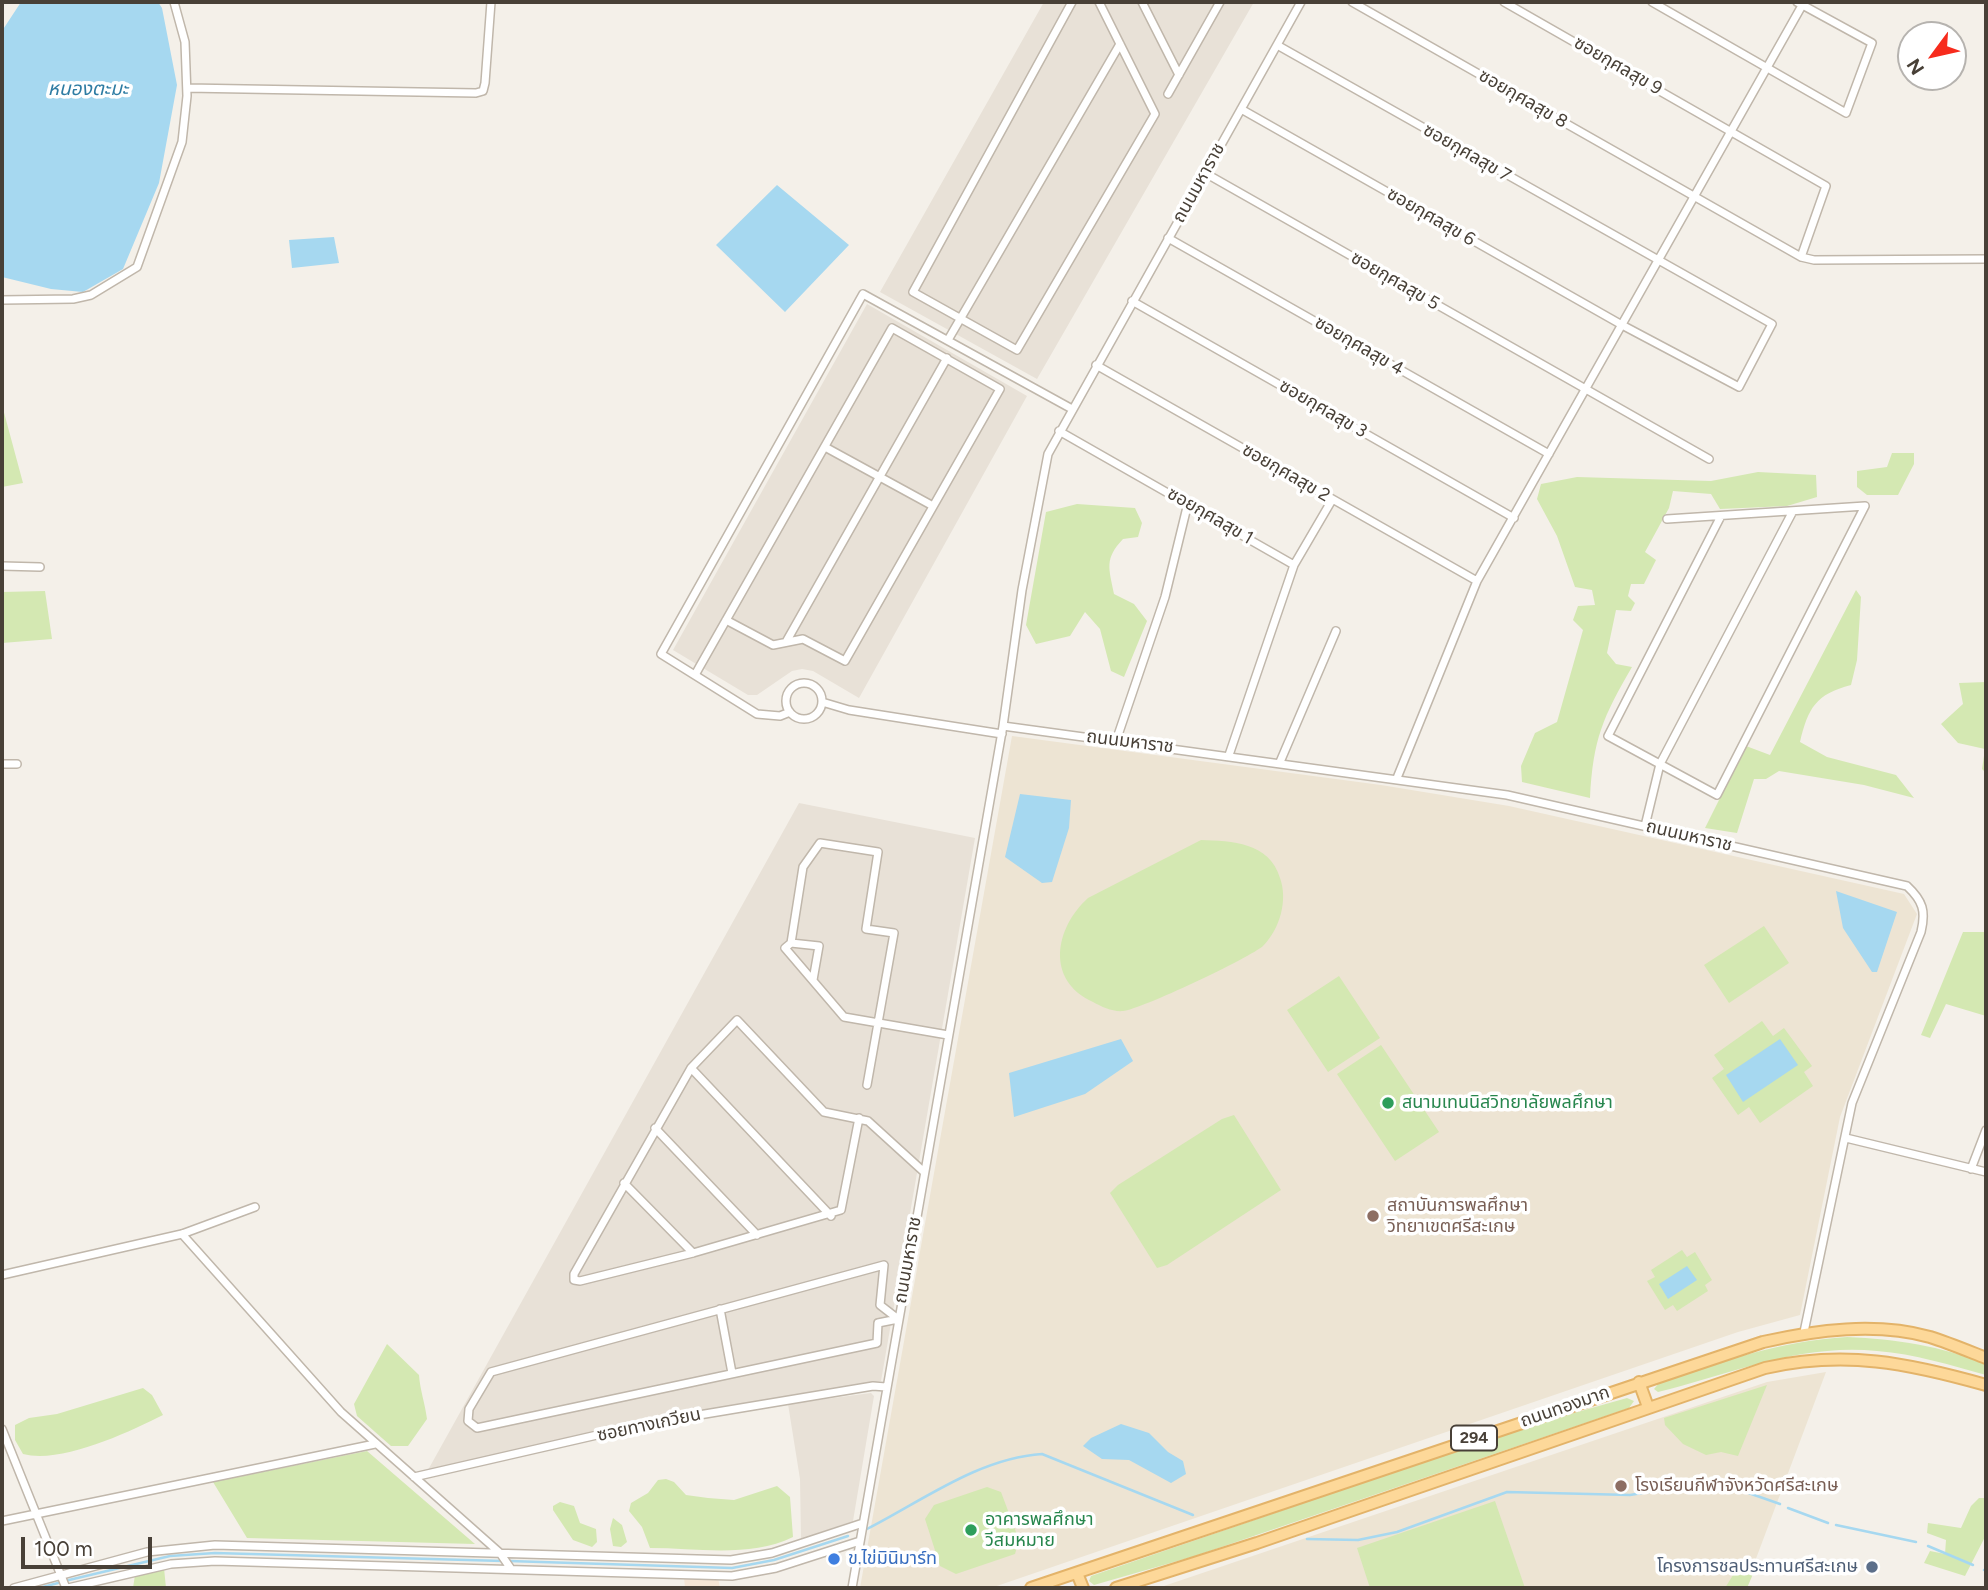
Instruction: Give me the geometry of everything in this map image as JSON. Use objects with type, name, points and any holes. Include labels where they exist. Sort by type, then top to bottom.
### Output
[{"type":"main road","name":"ถนนทองมาก","points":[[1031,1588],[1639,1382],[1763,1342],[1804,1332],[1891,1331],[1928,1337],[1986,1358]]},
{"type":"main road","name":"ถนนทองมาก","points":[[1116,1588],[1257,1543],[1765,1368],[1797,1361],[1831,1359],[1908,1364],[1986,1385]]},
{"type":"main road","points":[[1639,1382],[1648,1407]]},
{"type":"main road","points":[[1077,1573],[1083,1588]]},
{"type":"street","points":[[2,300],[73,299],[90,295],[137,267],[182,142],[187,89],[185,42],[174,2]]},
{"type":"street","points":[[187,89],[483,91],[491,2]]},
{"type":"street","points":[[1072,2],[913,292],[1017,350],[1156,114],[1099,2]]},
{"type":"street","points":[[1142,2],[1179,75]]},
{"type":"street","points":[[1209,2],[1214,11]]},
{"type":"street","points":[[1168,94],[1220,2]]},
{"type":"street","name":"ถนนมหาราช","points":[[852,1588],[1003,730],[1022,590],[1048,454],[1301,2]]},
{"type":"street","name":"ซอยกุศลสุข 8","points":[[1352,2],[1801,257]]},
{"type":"street","name":"ซอยกุศลสุข 9","points":[[1504,2],[1826,186],[1801,257]]},
{"type":"street","points":[[1397,778],[1477,581],[1695,196],[1767,67],[1801,3],[1872,43],[1846,113],[1767,67],[1652,2]]},
{"type":"street","points":[[948,340],[1120,44]]},
{"type":"street","name":"ซอยกุศลสุข 7","points":[[1277,45],[1772,324],[1739,387],[1622,325]]},
{"type":"street","name":"ซอยกุศลสุข 6","points":[[1241,109],[1622,325]]},
{"type":"street","name":"ซอยกุศลสุข 5","points":[[1205,173],[1709,459]]},
{"type":"street","name":"ซอยกุศลสุข 4","points":[[1168,238],[1549,454]]},
{"type":"street","points":[[1801,257],[1814,260],[1986,259]]},
{"type":"street","points":[[790,712],[780,716],[757,714],[661,654],[863,294],[1072,409]]},
{"type":"street","name":"ซอยกุศลสุข 3","points":[[1132,301],[1514,517]]},
{"type":"street","points":[[695,675],[726,620],[825,447],[892,328],[1000,389],[845,661],[803,639],[773,645],[726,620]]},
{"type":"street","points":[[786,642],[947,359]]},
{"type":"street","name":"ซอยกุศลสุข 2","points":[[1096,365],[1477,581]]},
{"type":"street","name":"ซอยกุศลสุข 1","points":[[1059,431],[1294,565]]},
{"type":"street","points":[[825,447],[933,506]]},
{"type":"street","points":[[1229,755],[1294,565],[1332,499]]},
{"type":"street","points":[[1116,740],[1165,597],[1188,503]]},
{"type":"street","points":[[1667,519],[1865,506],[1717,794],[1608,736],[1721,516]]},
{"type":"street","points":[[1646,826],[1660,764],[1793,511]]},
{"type":"street","points":[[2,566],[40,567]]},
{"type":"street","points":[[1280,762],[1336,631]]},
{"type":"street","points":[[799,684],[815,686],[822,702],[816,715],[802,719],[790,712],[787,695],[799,684]]},
{"type":"street","points":[[822,702],[849,710],[1003,730]]},
{"type":"street","name":"ถนนมหาราช","points":[[1003,730],[1116,740],[1507,795],[1907,886],[1920,898],[1925,914],[1852,1103],[1804,1332]]},
{"type":"street","points":[[2,764],[17,764]]},
{"type":"street","points":[[867,1084],[878,1023],[894,933],[866,929],[878,852],[820,843],[803,867],[791,943],[785,948],[844,1017],[878,1023],[948,1035]]},
{"type":"street","points":[[791,943],[819,946],[813,980]]},
{"type":"street","points":[[859,1118],[841,1210],[831,1216],[693,1254],[575,1280],[574,1274],[691,1068],[737,1020],[824,1112],[859,1118],[867,1121],[924,1172]]},
{"type":"street","points":[[691,1068],[831,1216]]},
{"type":"street","points":[[655,1128],[757,1236]]},
{"type":"street","points":[[1971,1169],[1986,1130]]},
{"type":"street","points":[[1846,1138],[1986,1172]]},
{"type":"street","points":[[624,1183],[693,1254]]},
{"type":"street","points":[[2,1275],[167,1235],[182,1234],[255,1208]]},
{"type":"street","points":[[182,1234],[341,1412],[500,1553],[511,1569]]},
{"type":"street","points":[[884,1265],[880,1305],[898,1319],[878,1323],[877,1343],[477,1428],[468,1421],[469,1409],[491,1372],[884,1265]]},
{"type":"street","points":[[720,1309],[732,1373]]},
{"type":"street","name":"ซอยทางเกวียน","points":[[414,1477],[659,1421],[873,1386],[886,1387]]},
{"type":"street","points":[[2,1429],[34,1513],[67,1588],[171,1563],[215,1561],[732,1576],[776,1568],[860,1541]]},
{"type":"street","points":[[2,1521],[375,1444]]},
{"type":"street","points":[[14,1588],[169,1548],[204,1546],[731,1560],[772,1553],[863,1523]]},
{"type":"shaded area","points":[[1044,2],[1254,2],[1037,379],[880,292]]},
{"type":"shaded area","points":[[867,304],[1027,396],[859,698],[813,671],[802,669],[792,671],[757,695],[748,695],[673,650]]},
{"type":"shaded area","name":"สถาบันการพลศึกษา วิทยาเขตศรีสะเกษ","points":[[1012,736],[1381,785],[1509,806],[1904,894],[1917,914],[1840,1117],[1800,1315],[1738,1332],[991,1588],[860,1588]]},
{"type":"shaded area","points":[[799,803],[975,838],[881,1381],[645,1420],[428,1470]]},
{"type":"shaded area","name":"โรงเรียนกีฬาจังหวัดศรีสะเกษ","points":[[1826,1372],[1745,1588],[1158,1588],[1767,1382]]},
{"type":"shaded area","points":[[871,1393],[874,1396],[853,1521],[801,1539],[800,1479],[788,1404]]},
{"type":"shaded area","points":[[684,1577],[718,1578],[720,1588],[685,1588]]},
{"type":"green space","points":[[2,405],[23,483],[2,487]]},
{"type":"green space","points":[[1892,453],[1914,453],[1914,464],[1898,495],[1867,495],[1857,487],[1857,471],[1887,467]]},
{"type":"green space","points":[[1758,472],[1816,475],[1817,497],[1787,506],[1720,509],[1711,494],[1673,491],[1669,508],[1645,552],[1656,560],[1644,584],[1631,584],[1628,596],[1635,603],[1631,611],[1616,610],[1607,653],[1616,664],[1632,667],[1601,729],[1591,777],[1590,798],[1522,782],[1521,766],[1535,733],[1557,722],[1583,630],[1573,620],[1578,606],[1595,605],[1592,590],[1575,587],[1557,536],[1537,499],[1541,484],[1577,477],[1711,481]]},
{"type":"green space","points":[[1077,504],[1135,508],[1142,523],[1138,537],[1123,539],[1113,552],[1109,564],[1114,594],[1134,604],[1147,621],[1124,677],[1111,671],[1100,629],[1085,612],[1070,636],[1036,644],[1026,625],[1046,512]]},
{"type":"green space","points":[[1856,590],[1861,597],[1857,660],[1851,685],[1829,693],[1815,704],[1806,720],[1800,742],[1827,757],[1896,775],[1914,798],[1864,785],[1779,771],[1766,779],[1754,779],[1737,833],[1705,828],[1746,746],[1770,755]]},
{"type":"green space","points":[[45,591],[52,639],[2,643],[2,592]]},
{"type":"green space","points":[[1986,682],[1986,773],[1982,769],[1985,749],[1958,743],[1941,724],[1963,704],[1959,683]]},
{"type":"green space","points":[[1201,840],[1248,846],[1258,850],[1275,866],[1282,887],[1283,905],[1278,923],[1269,939],[1263,946],[1238,961],[1172,993],[1123,1011],[1096,1004],[1078,992],[1067,981],[1060,953],[1062,938],[1077,910],[1088,898]]},
{"type":"green space","points":[[1764,926],[1789,963],[1729,1003],[1704,965]]},
{"type":"green space","points":[[1963,932],[1986,932],[1986,1016],[1946,1004],[1930,1038],[1921,1035]]},
{"type":"green space","points":[[1339,976],[1380,1038],[1328,1072],[1287,1010]]},
{"type":"green space","points":[[1762,1021],[1773,1036],[1784,1028],[1812,1066],[1804,1072],[1813,1086],[1760,1123],[1749,1107],[1738,1115],[1712,1078],[1724,1069],[1714,1055]]},
{"type":"green space","name":"สนามเทนนิสวิทยาลัยพลศึกษา","points":[[1381,1045],[1439,1132],[1395,1161],[1337,1074]]},
{"type":"green space","points":[[1234,1115],[1281,1190],[1167,1265],[1157,1268],[1110,1193],[1118,1185],[1222,1119]]},
{"type":"green space","points":[[1682,1250],[1687,1257],[1695,1252],[1712,1280],[1705,1285],[1708,1291],[1677,1311],[1673,1305],[1665,1310],[1647,1281],[1655,1277],[1651,1270]]},
{"type":"green space","points":[[1847,1337],[1901,1342],[1952,1352],[1986,1364],[1986,1375],[1905,1355],[1849,1350],[1793,1356],[1658,1392],[1654,1389],[1660,1382],[1752,1353]]},
{"type":"green space","points":[[387,1344],[419,1375],[427,1419],[408,1446],[391,1446],[357,1416],[354,1404]]},
{"type":"green space","points":[[1767,1385],[1738,1456],[1721,1452],[1706,1455],[1683,1444],[1665,1425],[1664,1418]]},
{"type":"green space","points":[[143,1388],[152,1395],[163,1415],[113,1438],[75,1451],[38,1456],[23,1454],[15,1440],[15,1425],[29,1418],[57,1414]]},
{"type":"green space","points":[[1627,1398],[1634,1401],[1629,1408],[1195,1556],[1094,1585],[1089,1581],[1091,1576],[1528,1426]]},
{"type":"green space","points":[[367,1451],[475,1544],[247,1538],[213,1482]]},
{"type":"green space","points":[[658,1480],[674,1482],[686,1495],[734,1500],[777,1486],[790,1497],[793,1537],[776,1544],[741,1550],[650,1548],[642,1527],[629,1511],[631,1503],[648,1493]]},
{"type":"green space","name":"อาคารพลศึกษา วีสมหมาย","points":[[987,1487],[1001,1492],[1019,1540],[1015,1554],[956,1574],[940,1566],[925,1519],[934,1505]]},
{"type":"green space","points":[[1979,1498],[1986,1498],[1986,1535],[1965,1576],[1924,1563],[1930,1551],[1945,1554],[1946,1540],[1927,1533],[1928,1523],[1961,1528],[1971,1506]]},
{"type":"green space","points":[[1495,1501],[1525,1588],[1370,1588],[1357,1548]]},
{"type":"green space","points":[[560,1502],[574,1506],[580,1523],[596,1529],[597,1542],[592,1547],[573,1540],[553,1510],[553,1506]]},
{"type":"green space","points":[[613,1518],[622,1525],[627,1542],[621,1547],[613,1546],[610,1529]]},
{"type":"green space","points":[[1743,1559],[1756,1567],[1747,1588],[1725,1588]]},
{"type":"green space","points":[[164,1568],[166,1588],[133,1588],[135,1575]]},
{"type":"water","name":"หนองตะมะ","points":[[21,2],[158,2],[162,8],[177,85],[159,183],[123,269],[83,292],[51,289],[2,277],[2,31]]},
{"type":"water","points":[[777,185],[849,245],[785,312],[716,245]]},
{"type":"water","points":[[334,237],[339,263],[292,268],[289,240]]},
{"type":"water","points":[[1020,794],[1071,800],[1069,828],[1052,882],[1042,883],[1005,857]]},
{"type":"water","points":[[1836,891],[1897,912],[1877,972],[1872,972],[1843,928]]},
{"type":"water","points":[[1121,1039],[1133,1061],[1085,1094],[1014,1117],[1009,1073]]},
{"type":"water","points":[[1780,1039],[1798,1065],[1743,1102],[1726,1075]]},
{"type":"water","points":[[1687,1266],[1697,1280],[1668,1299],[1659,1284]]},
{"type":"water","points":[[1121,1424],[1149,1433],[1168,1452],[1183,1461],[1186,1474],[1171,1483],[1129,1460],[1102,1459],[1083,1446],[1091,1438]]},
{"type":"waterway","points":[[867,1529],[973,1472],[996,1463],[1042,1454],[1193,1515]]},
{"type":"waterway","points":[[1307,1539],[1358,1540],[1397,1532],[1507,1492],[1630,1495],[1717,1481]]},
{"type":"waterway","points":[[1740,1490],[1780,1504]]},
{"type":"waterway","points":[[1788,1508],[1828,1523]]},
{"type":"waterway","points":[[1836,1525],[1916,1542]]},
{"type":"waterway","points":[[509,1561],[732,1568],[774,1560],[848,1536]]},
{"type":"waterway","points":[[1928,1546],[1973,1565]]},
{"type":"waterway","points":[[69,1580],[170,1556],[215,1553],[503,1561]]},
{"type":"waterway","points":[[39,1588],[58,1583]]},
{"type":"place","name":"สนามเทนนิสวิทยาลัยพลศึกษา","points":[[1388,1103]]},
{"type":"place","name":"สถาบันการพลศึกษา วิทยาเขตศรีสะเกษ","points":[[1373,1216]]},
{"type":"place","name":"โรงเรียนกีฬาจังหวัดศรีสะเกษ","points":[[1621,1486]]},
{"type":"place","name":"อาคารพลศึกษา วีสมหมาย","points":[[971,1530]]},
{"type":"place","name":"ข.ไข่มินิมาร์ท","points":[[834,1559]]},
{"type":"place","name":"โครงการชลประทานศรีสะเกษ","points":[[1872,1567]]}]
